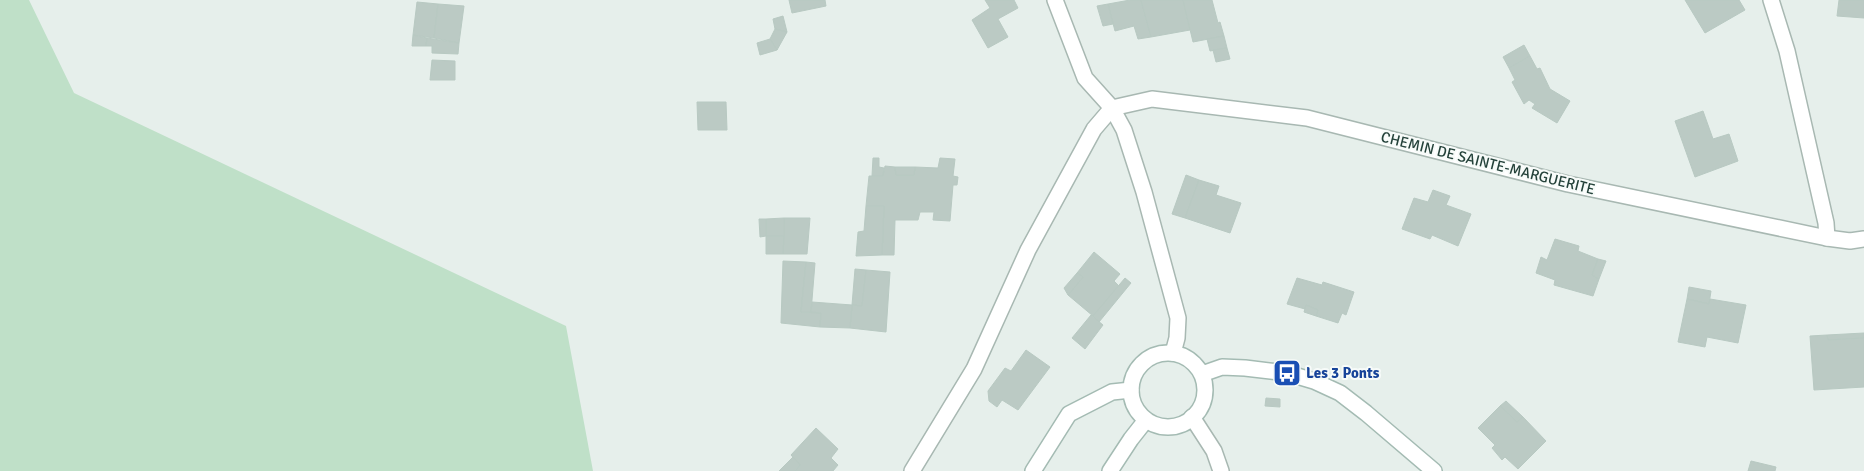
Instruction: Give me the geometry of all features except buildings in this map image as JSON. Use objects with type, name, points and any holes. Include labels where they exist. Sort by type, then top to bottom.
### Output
[{"type":"street","points":[[1055,0],[1086,78],[1112,108],[1124,130],[1141,183],[1178,318],[1177,338],[1173,353]]},
{"type":"street","points":[[1771,0],[1787,51],[1826,223],[1827,238]]},
{"type":"street","name":"CHEMIN DE SAINTE-MARGUERITE","points":[[1112,108],[1152,99],[1307,118],[1568,184],[1827,238],[1850,241],[1864,239]]},
{"type":"street","points":[[912,471],[974,369],[1028,250],[1094,129],[1112,108]]},
{"type":"street","points":[[1173,353],[1190,360],[1202,374],[1206,391],[1201,408],[1192,417],[1175,426],[1160,426],[1146,420],[1138,412],[1131,390],[1134,374],[1143,362],[1157,354],[1173,353]]},
{"type":"street","points":[[1202,374],[1222,367],[1245,368],[1287,373],[1314,381],[1340,394],[1366,413],[1434,471]]},
{"type":"street","points":[[1033,471],[1069,414],[1112,392],[1131,390]]},
{"type":"street","points":[[1192,417],[1214,451],[1220,471]]},
{"type":"street","points":[[1110,471],[1146,420]]},
{"type":"green space","points":[[0,0],[29,0],[74,93],[566,326],[593,471],[0,471]]},
{"type":"place","name":"Les 3 Ponts","points":[[1287,373]]}]
